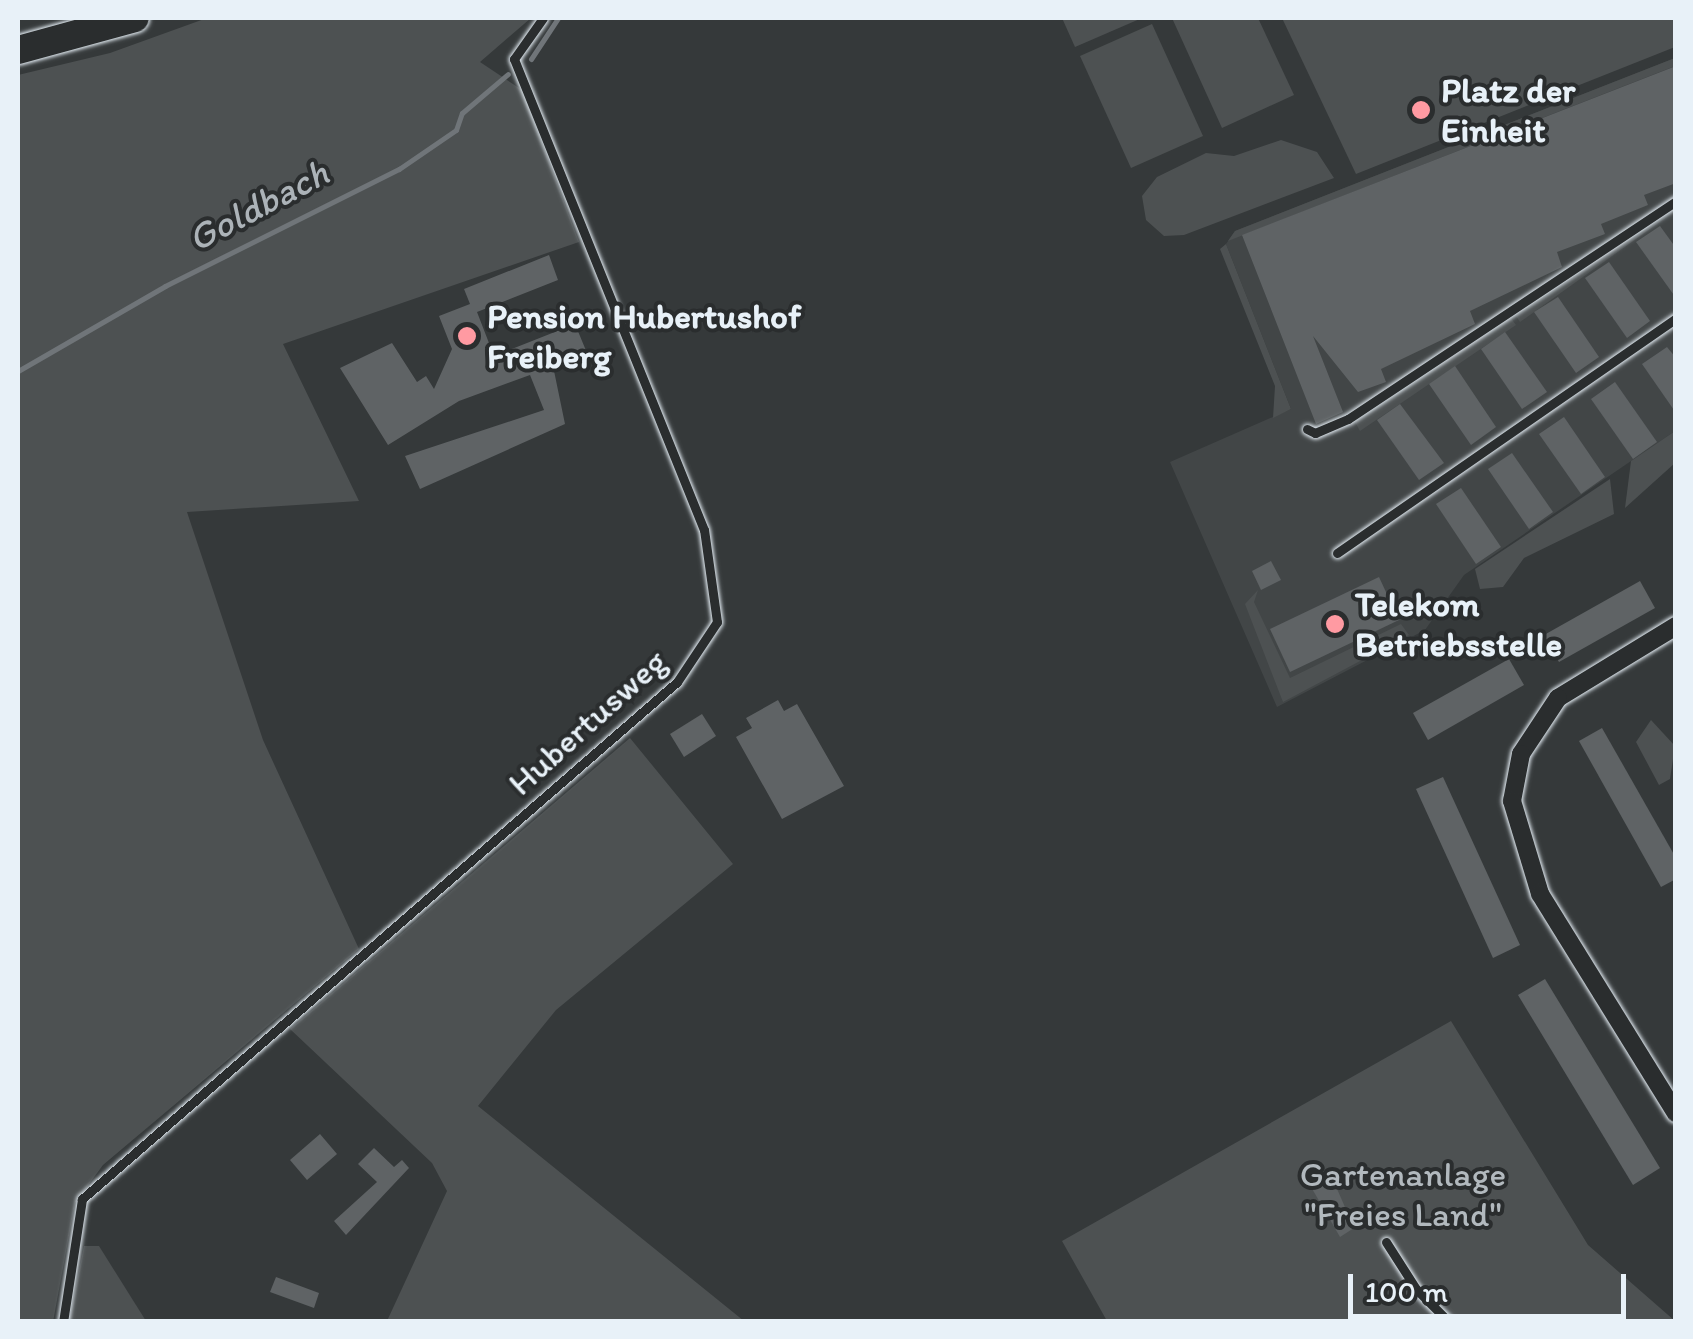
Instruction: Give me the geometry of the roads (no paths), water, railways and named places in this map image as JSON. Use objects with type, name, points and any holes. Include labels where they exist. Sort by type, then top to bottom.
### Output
[{"type":"main road","points":[[18,50],[134,18]]},
{"type":"street","points":[[1676,626],[1558,698],[1521,754],[1512,801],[1540,894],[1676,1114]]},
{"type":"lane","name":"Hubertusweg","points":[[64,1322],[82,1199],[663,695],[718,622],[704,530],[514,59],[543,18]]},
{"type":"lane","points":[[1306,429],[1321,432],[1348,418],[1676,201]]},
{"type":"lane","points":[[1338,554],[1676,318]]},
{"type":"lane","points":[[1386,1242],[1449,1322]]},
{"type":"waterway","name":"Goldbach","points":[[531,59],[558,18]]},
{"type":"waterway","name":"Goldbach","points":[[18,371],[165,286],[399,169],[456,130],[462,113],[508,74]]},
{"type":"place","name":"Platz der Einheit","points":[[1421,110]]},
{"type":"place","name":"Pension Hubertushof Freiberg","points":[[467,336]]},
{"type":"place","name":"Telekom Betriebsstelle","points":[[1335,624]]},
{"type":"park label","name":"Gartenanlage \"Freies Land\"","points":[[1403,1194]]}]
